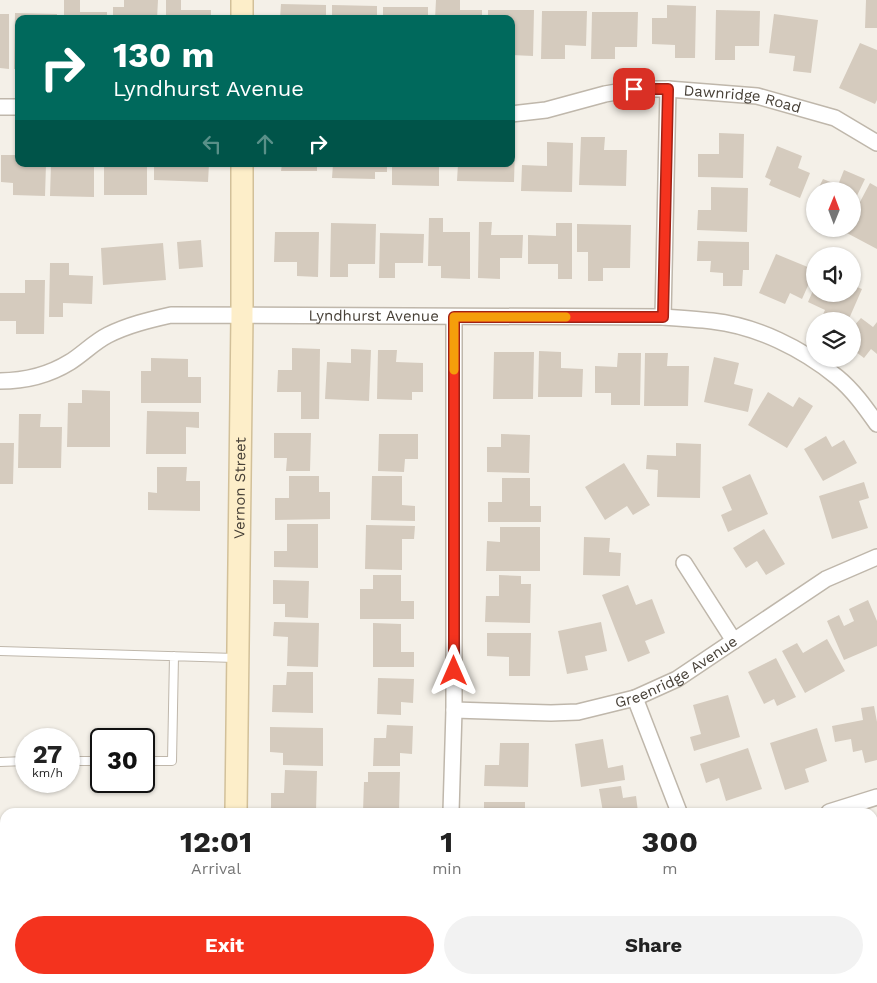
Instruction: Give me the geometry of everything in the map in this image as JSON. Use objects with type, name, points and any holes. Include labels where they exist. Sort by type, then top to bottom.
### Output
[{"type":"street","points":[[242,0],[242,15]]},
{"type":"street","name":"Dawnridge Road","points":[[515,114],[546,110],[605,94],[634,89],[668,89],[757,96],[835,118],[877,143]]},
{"type":"street","points":[[663,317],[668,89]]},
{"type":"street","points":[[0,107],[15,107]]},
{"type":"street","name":"Vernon Street","points":[[236,808],[242,167]]},
{"type":"street","name":"Lyndhurst Avenue","points":[[0,381],[17,381],[44,374],[70,362],[106,336],[138,323],[171,315],[663,317],[714,321],[745,328],[776,340],[808,356],[838,377],[859,399],[877,424]]},
{"type":"street","points":[[451,808],[454,710],[454,317]]},
{"type":"street","name":"Greenridge Avenue","points":[[454,710],[578,712],[635,698],[657,690],[677,679],[826,579],[877,557]]},
{"type":"street","points":[[684,563],[734,641]]},
{"type":"street","points":[[635,698],[677,808]]},
{"type":"street","points":[[842,808],[877,797]]},
{"type":"lane","points":[[0,651],[238,658]]},
{"type":"lane","points":[[155,761],[172,761],[174,656]]},
{"type":"lane","points":[[0,762],[15,762]]},
{"type":"building","points":[[64,0],[80,0],[80,12],[107,12],[107,15],[64,15]]},
{"type":"building","points":[[124,0],[158,0],[157,15],[113,15],[113,7],[124,7]]},
{"type":"building","points":[[166,0],[181,0],[181,10],[211,10],[211,15],[166,15]]},
{"type":"building","points":[[436,0],[460,0],[460,10],[482,10],[482,15],[435,15]]},
{"type":"building","points":[[866,0],[877,0],[877,28],[865,28]]},
{"type":"building","points":[[281,4],[326,5],[326,15],[280,15]]},
{"type":"building","points":[[332,5],[377,6],[377,15],[332,15]]},
{"type":"building","points":[[667,5],[696,6],[695,58],[675,58],[675,45],[652,44],[652,18],[667,18]]},
{"type":"building","points":[[383,7],[428,7],[428,15],[383,15]]},
{"type":"building","points":[[488,10],[534,10],[533,56],[515,55],[515,15],[488,15]]},
{"type":"building","points":[[716,10],[760,11],[759,46],[735,46],[735,60],[715,60]]},
{"type":"building","points":[[542,11],[587,11],[586,46],[565,45],[565,59],[541,59]]},
{"type":"building","points":[[592,12],[638,12],[637,47],[615,47],[615,59],[591,59]]},
{"type":"building","points":[[15,13],[57,14],[15,15],[14,69]]},
{"type":"building","points":[[0,14],[9,14],[9,69],[0,68]]},
{"type":"building","points":[[774,14],[818,20],[811,73],[793,71],[795,56],[769,53]]},
{"type":"building","points":[[860,43],[877,50],[877,100],[875,104],[839,88]]},
{"type":"building","points":[[719,133],[744,134],[743,178],[698,177],[698,154],[719,154]]},
{"type":"building","points":[[581,137],[605,137],[604,150],[627,150],[626,186],[579,185]]},
{"type":"building","points":[[547,142],[573,143],[572,192],[521,191],[522,165],[547,166]]},
{"type":"building","points":[[777,146],[802,156],[798,168],[810,173],[800,198],[769,185],[771,180],[765,177]]},
{"type":"building","points":[[1,155],[15,155],[15,167],[46,167],[45,196],[13,195],[13,183],[1,182]]},
{"type":"building","points":[[51,167],[94,167],[94,197],[50,196]]},
{"type":"building","points":[[104,167],[147,167],[147,195],[104,195]]},
{"type":"building","points":[[154,167],[209,167],[208,182],[154,180]]},
{"type":"building","points":[[282,167],[317,167],[317,171],[281,171]]},
{"type":"building","points":[[333,167],[387,167],[387,172],[375,172],[375,179],[332,178]]},
{"type":"building","points":[[392,167],[439,167],[439,186],[392,185]]},
{"type":"building","points":[[458,167],[514,167],[514,182],[457,181]]},
{"type":"building","points":[[844,170],[865,179],[861,187],[861,182],[839,182]]},
{"type":"building","points":[[870,183],[877,187],[877,249],[856,238],[861,238],[861,200]]},
{"type":"building","points":[[711,187],[748,188],[747,232],[697,230],[698,210],[711,210]]},
{"type":"building","points":[[429,218],[443,218],[443,232],[470,232],[470,279],[441,278],[441,266],[428,266]]},
{"type":"building","points":[[479,222],[492,222],[491,235],[523,235],[522,258],[500,258],[500,279],[478,278]]},
{"type":"building","points":[[331,223],[376,224],[375,264],[348,264],[348,277],[330,277]]},
{"type":"building","points":[[556,223],[572,223],[572,279],[558,279],[558,264],[528,264],[528,235],[556,236]]},
{"type":"building","points":[[577,224],[631,225],[630,268],[603,268],[603,281],[588,281],[588,252],[577,252]]},
{"type":"building","points":[[275,232],[319,232],[318,277],[297,276],[297,262],[274,262]]},
{"type":"building","points":[[380,233],[424,234],[423,263],[395,263],[395,278],[379,278]]},
{"type":"building","points":[[201,240],[203,267],[179,269],[177,242]]},
{"type":"building","points":[[698,241],[749,242],[749,270],[743,270],[742,286],[723,286],[723,273],[710,272],[711,261],[697,261]]},
{"type":"building","points":[[163,243],[166,280],[103,285],[101,248]]},
{"type":"building","points":[[776,254],[806,266],[806,290],[802,299],[790,293],[785,304],[759,293]]},
{"type":"building","points":[[50,263],[69,263],[69,275],[93,276],[92,304],[63,303],[63,317],[49,317]]},
{"type":"building","points":[[25,280],[45,280],[44,334],[16,334],[16,321],[0,321],[0,293],[25,293]]},
{"type":"building","points":[[808,302],[856,302],[852,312],[824,312],[825,310]]},
{"type":"building","points":[[861,318],[873,327],[877,322],[877,354],[871,349],[864,358],[861,356]]},
{"type":"building","points":[[292,348],[320,349],[319,419],[301,419],[301,392],[277,392],[278,370],[292,370]]},
{"type":"building","points":[[351,349],[371,350],[369,401],[325,399],[327,362],[351,363]]},
{"type":"building","points":[[378,350],[397,350],[396,362],[423,363],[423,392],[412,392],[412,400],[377,399]]},
{"type":"building","points":[[539,351],[561,352],[561,368],[583,369],[582,397],[538,397]]},
{"type":"building","points":[[494,352],[534,352],[533,399],[493,399]]},
{"type":"building","points":[[618,353],[641,353],[640,405],[611,405],[611,393],[595,393],[595,366],[617,367]]},
{"type":"building","points":[[645,353],[668,353],[667,366],[689,366],[688,406],[644,406]]},
{"type":"building","points":[[714,357],[739,363],[734,384],[753,389],[748,412],[704,402]]},
{"type":"building","points":[[151,358],[188,359],[188,377],[201,377],[201,403],[141,403],[141,371],[151,371]]},
{"type":"building","points":[[82,390],[110,391],[110,447],[67,447],[68,403],[82,403]]},
{"type":"building","points":[[768,392],[793,407],[799,397],[813,406],[787,448],[748,425]]},
{"type":"building","points":[[147,411],[199,412],[199,428],[186,427],[186,454],[146,454]]},
{"type":"building","points":[[19,414],[41,414],[40,427],[62,427],[61,468],[18,468]]},
{"type":"building","points":[[274,433],[311,433],[310,471],[286,471],[287,458],[274,458]]},
{"type":"building","points":[[379,434],[418,434],[418,459],[405,459],[404,472],[378,471]]},
{"type":"building","points":[[501,434],[530,435],[529,473],[487,472],[487,447],[501,447]]},
{"type":"building","points":[[826,436],[832,447],[844,440],[857,463],[823,481],[804,449]]},
{"type":"building","points":[[0,443],[14,443],[13,484],[0,484]]},
{"type":"building","points":[[676,443],[701,444],[700,498],[657,497],[658,470],[646,469],[647,455],[676,456]]},
{"type":"building","points":[[624,463],[650,505],[633,515],[627,506],[605,520],[585,487]]},
{"type":"building","points":[[157,467],[187,467],[186,481],[200,481],[200,511],[148,510],[148,492],[157,493]]},
{"type":"building","points":[[750,474],[768,514],[728,532],[721,515],[732,510],[722,487]]},
{"type":"building","points":[[289,476],[319,476],[319,492],[330,492],[330,519],[275,520],[275,498],[289,498]]},
{"type":"building","points":[[372,476],[402,476],[402,505],[415,506],[415,521],[371,520]]},
{"type":"building","points":[[502,478],[530,478],[530,506],[541,506],[541,522],[488,522],[488,502],[502,502]]},
{"type":"building","points":[[864,482],[869,498],[859,501],[868,528],[832,539],[819,496]]},
{"type":"building","points":[[287,524],[318,524],[318,568],[274,567],[274,551],[287,551]]},
{"type":"building","points":[[366,525],[415,526],[414,539],[402,539],[402,570],[365,569]]},
{"type":"building","points":[[500,527],[540,527],[540,571],[486,571],[487,541],[500,542]]},
{"type":"building","points":[[764,529],[785,564],[766,575],[757,561],[746,568],[733,548]]},
{"type":"building","points":[[584,537],[610,538],[609,552],[621,553],[620,576],[583,575]]},
{"type":"building","points":[[373,575],[401,575],[401,601],[414,601],[414,619],[360,619],[360,589],[373,589]]},
{"type":"building","points":[[499,575],[521,576],[521,584],[531,584],[530,623],[485,622],[486,596],[499,596]]},
{"type":"building","points":[[273,580],[309,581],[308,618],[285,617],[285,604],[273,604]]},
{"type":"building","points":[[628,585],[636,605],[652,599],[665,633],[645,641],[650,653],[628,662],[602,595]]},
{"type":"building","points":[[868,600],[877,621],[877,646],[844,660],[827,621],[839,615],[844,626],[854,621],[849,609]]},
{"type":"building","points":[[274,622],[319,623],[318,667],[287,666],[288,637],[273,636]]},
{"type":"building","points":[[601,622],[607,651],[585,656],[588,670],[567,674],[558,631]]},
{"type":"building","points":[[373,623],[401,624],[401,652],[414,652],[414,667],[373,667]]},
{"type":"building","points":[[487,633],[531,633],[530,676],[509,676],[509,657],[487,656]]},
{"type":"building","points":[[827,639],[845,671],[805,693],[782,651],[797,643],[803,653]]},
{"type":"building","points":[[776,658],[796,697],[777,706],[774,699],[764,704],[748,672]]},
{"type":"building","points":[[287,672],[313,672],[313,713],[272,712],[273,685],[286,685]]},
{"type":"building","points":[[378,678],[414,679],[413,703],[401,702],[401,715],[377,714]]},
{"type":"building","points":[[728,695],[740,737],[694,751],[690,737],[701,734],[693,705]]},
{"type":"building","points":[[874,706],[877,722],[877,760],[865,763],[862,750],[853,752],[851,739],[835,742],[832,726],[863,720],[861,708]]},
{"type":"building","points":[[387,725],[413,726],[412,754],[400,753],[400,766],[373,766],[374,738],[386,738]]},
{"type":"building","points":[[270,727],[323,728],[323,766],[283,765],[283,753],[270,752]]},
{"type":"building","points":[[817,728],[827,761],[805,769],[809,782],[785,790],[770,743]]},
{"type":"building","points":[[603,739],[608,768],[623,765],[625,780],[581,787],[575,744]]},
{"type":"building","points":[[500,743],[529,743],[528,787],[484,786],[485,765],[499,765]]},
{"type":"building","points":[[748,748],[762,789],[726,801],[719,778],[706,783],[700,764]]},
{"type":"building","points":[[285,770],[317,771],[316,808],[271,808],[271,793],[284,793]]},
{"type":"building","points":[[368,772],[400,772],[399,808],[363,808],[364,782],[368,782]]},
{"type":"building","points":[[621,786],[623,798],[636,796],[638,808],[602,808],[599,789]]},
{"type":"building","points":[[484,802],[525,802],[525,808],[484,808]]},
{"type":"slow traffic","points":[[454,370],[454,317],[566,317]]},
{"type":"route","points":[[454,671],[454,317],[663,317],[668,89],[634,89]]}]
